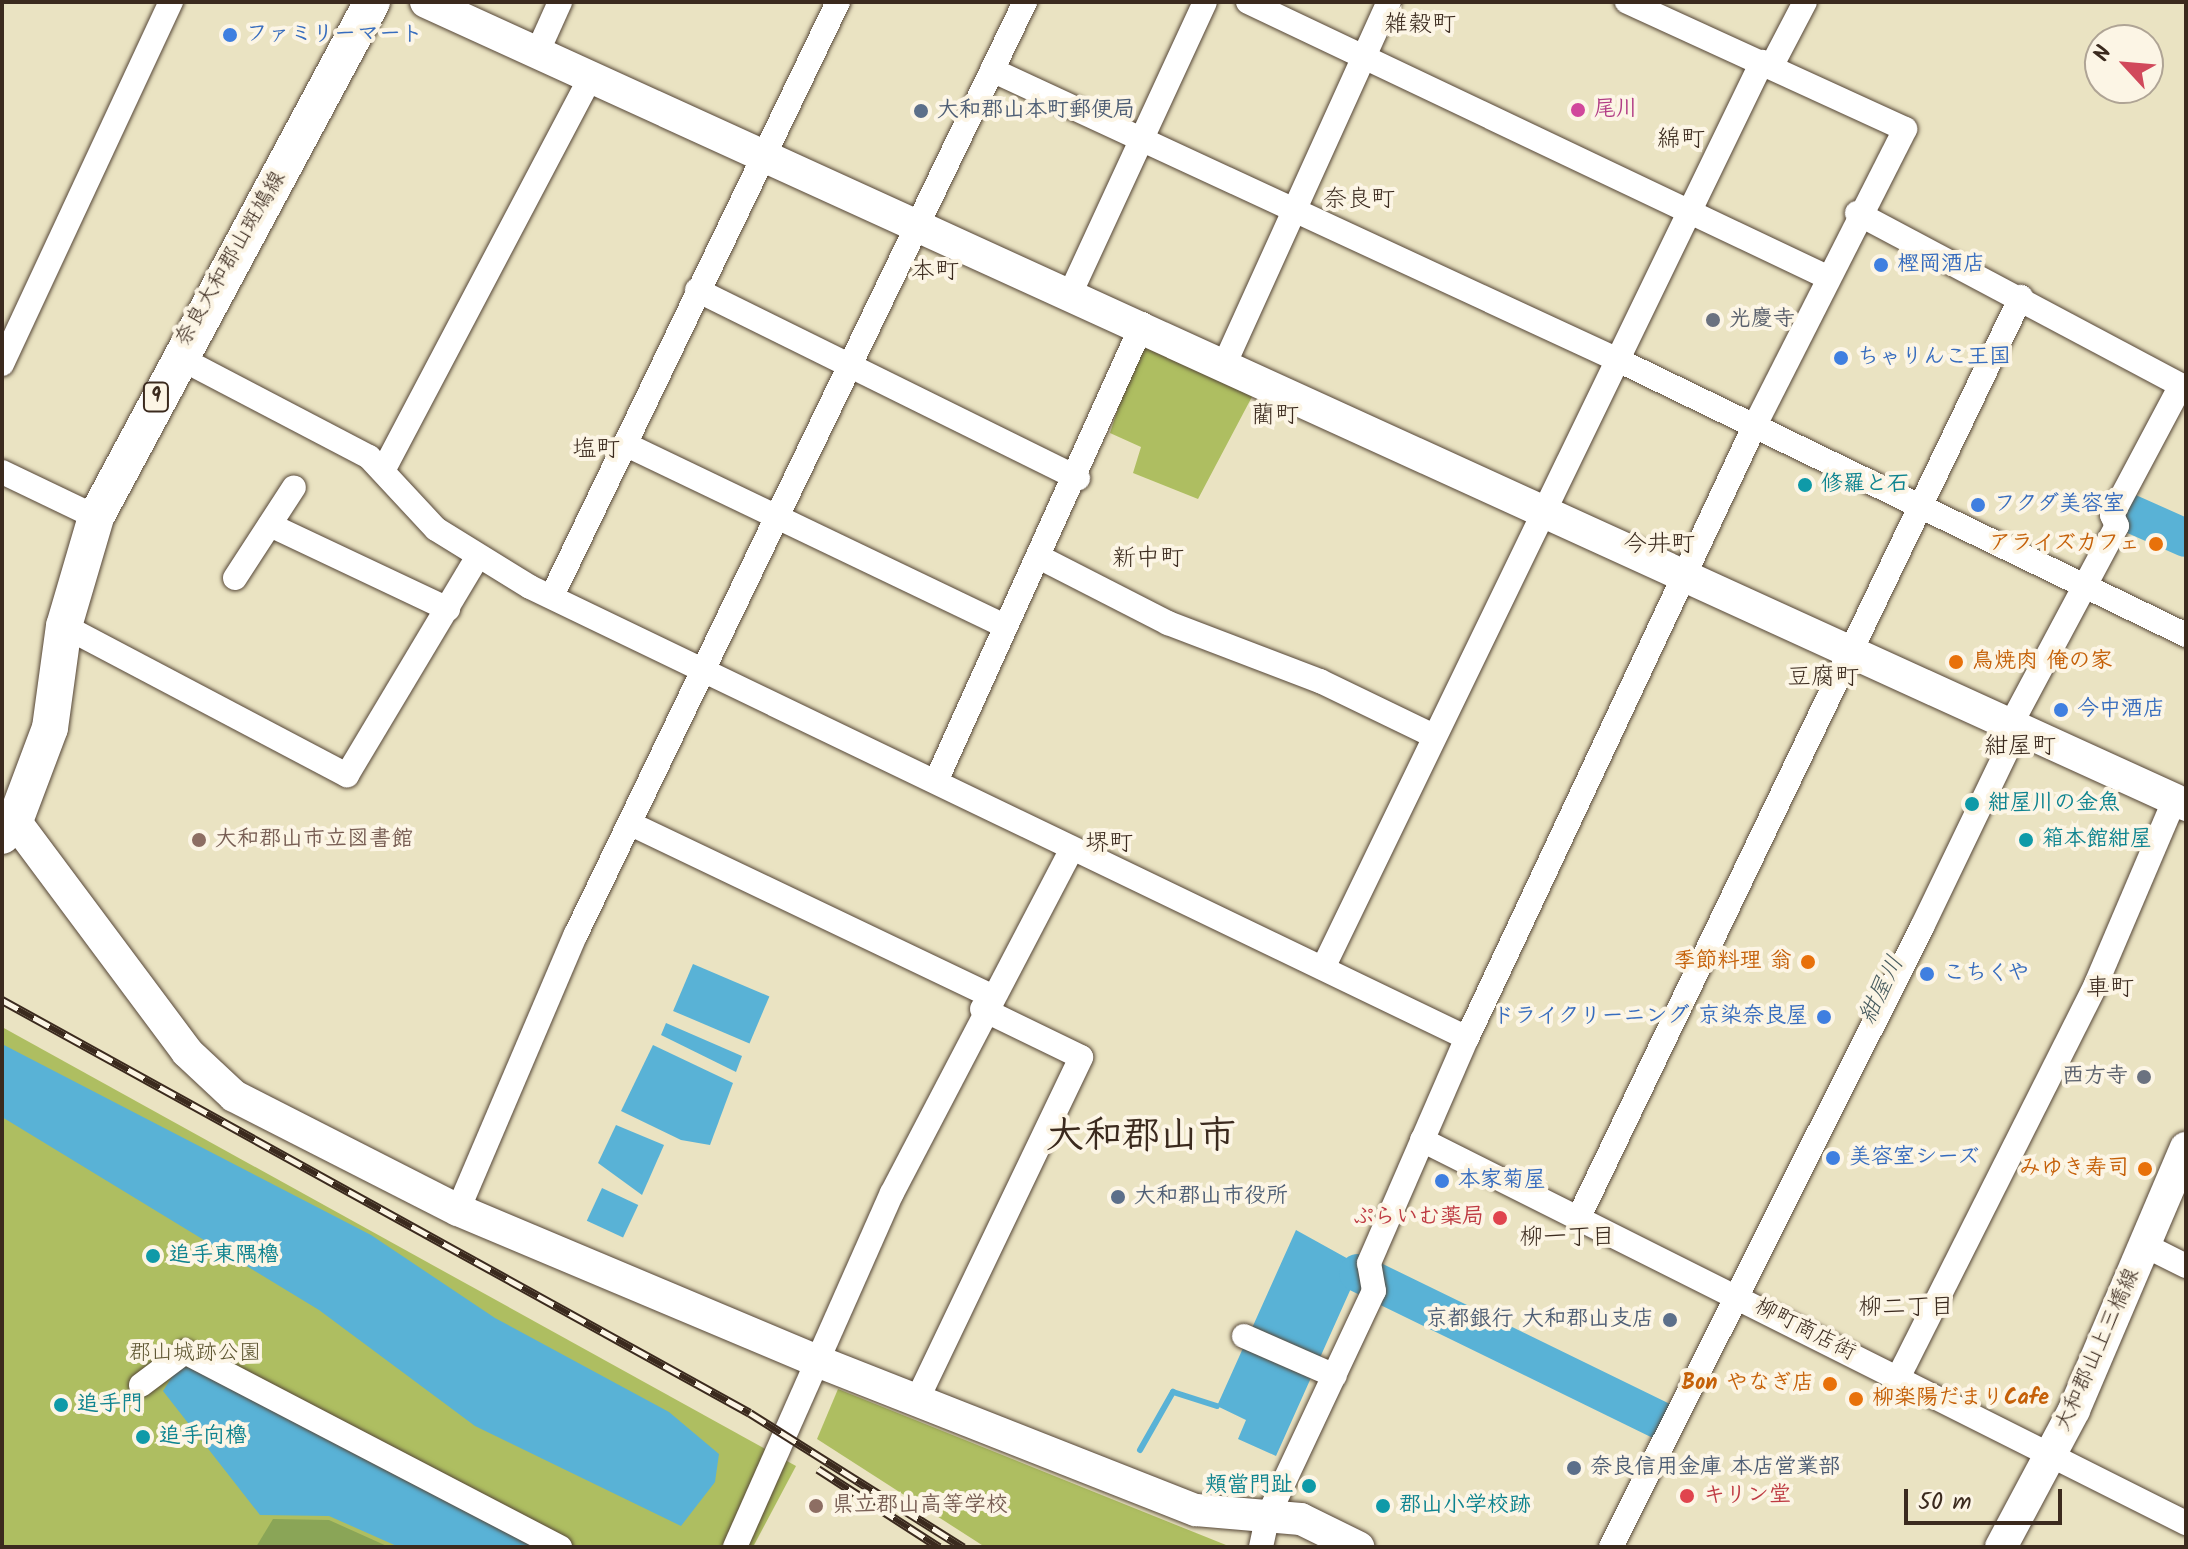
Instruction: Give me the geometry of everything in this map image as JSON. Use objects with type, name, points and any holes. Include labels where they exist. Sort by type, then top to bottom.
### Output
[{"type":"main road","name":"奈良大和郡山斑鳩線","points":[[6,819],[50,728],[64,626],[96,517],[176,356],[372,2]]},
{"type":"street","points":[[2,364],[171,2]]},
{"type":"street","points":[[426,2],[1142,324],[1848,653],[2180,802],[2096,984],[1898,1378]]},
{"type":"street","points":[[538,51],[560,2]]},
{"type":"street","points":[[552,596],[838,2]]},
{"type":"street","points":[[458,1210],[576,934],[709,668],[917,223],[1025,2]]},
{"type":"street","points":[[1071,292],[1205,2]]},
{"type":"street","points":[[1248,2],[1692,209],[1829,278]]},
{"type":"street","points":[[1225,363],[1389,2]]},
{"type":"street","points":[[1264,1532],[1374,1291],[1369,1263],[1467,1038],[1686,578],[1754,427],[1829,278],[1857,213],[1905,129],[1627,2]]},
{"type":"street","points":[[1323,968],[1692,209],[1766,65],[1805,2]]},
{"type":"street","points":[[992,70],[1620,361],[2080,587],[2186,635]]},
{"type":"street","points":[[384,469],[591,76]]},
{"type":"street","points":[[1611,1547],[2003,758],[2010,726],[2080,587],[2117,526],[2112,515],[2183,386],[2021,297],[1857,213]]},
{"type":"street","points":[[697,290],[1078,478]]},
{"type":"street","points":[[1578,1219],[1916,506],[2021,297]]},
{"type":"street","points":[[937,779],[1005,626],[1078,478],[1142,324]]},
{"type":"street","points":[[176,356],[273,402],[384,469],[436,529],[477,558],[1467,1038]]},
{"type":"street","points":[[627,445],[782,516],[1005,626]]},
{"type":"street","points":[[2,472],[96,517]]},
{"type":"street","points":[[235,578],[294,487]]},
{"type":"street","points":[[270,525],[448,609]]},
{"type":"street","points":[[1039,557],[1168,623],[1320,681],[1434,736]]},
{"type":"street","points":[[64,626],[347,775],[477,558]]},
{"type":"street","points":[[6,819],[209,1077],[458,1210],[817,1361],[1196,1510],[1264,1532],[1301,1519],[1358,1547]]},
{"type":"street","points":[[633,825],[986,1002],[1081,1057],[917,1400]]},
{"type":"street","points":[[735,1547],[817,1361],[986,1002],[1024,946],[1072,849]]},
{"type":"street","name":"柳町商店街","points":[[1422,1140],[1737,1296],[2049,1458],[2186,1523]]},
{"type":"street","name":"大和郡山上三橋線","points":[[2001,1547],[2049,1458],[2186,1148]]},
{"type":"street","points":[[2144,1245],[2186,1266]]},
{"type":"street","points":[[1244,1336],[1335,1376]]},
{"type":"street","points":[[141,1385],[185,1352],[560,1547]]},
{"type":"green space","points":[[1142,334],[1254,393],[1198,499],[1133,473],[1141,447],[1110,433]]},
{"type":"green space","name":"郡山城跡公園","points":[[2,1027],[796,1466],[753,1547],[2,1547]]},
{"type":"green space","points":[[838,1389],[1227,1547],[985,1547],[817,1439]]},
{"type":"green space","points":[[273,1519],[329,1520],[389,1547],[256,1547]]},
{"type":"water","points":[[693,964],[769,996],[749,1043],[673,1011]]},
{"type":"water","points":[[666,1023],[742,1056],[736,1072],[661,1035]]},
{"type":"water","points":[[2,1044],[371,1235],[495,1318],[669,1412],[719,1454],[715,1482],[681,1526],[475,1426],[319,1310],[2,1117]]},
{"type":"water","points":[[653,1045],[733,1083],[710,1145],[681,1140],[621,1111]]},
{"type":"water","points":[[616,1125],[664,1145],[642,1195],[598,1163]]},
{"type":"water","points":[[602,1188],[638,1205],[623,1238],[587,1221]]},
{"type":"water","points":[[1296,1230],[1361,1266],[1276,1456],[1238,1439],[1246,1420],[1217,1406]]},
{"type":"water","points":[[195,1365],[537,1547],[399,1547],[329,1516],[260,1515],[163,1391],[177,1369]]},
{"type":"waterway","name":"紺屋川","points":[[2127,512],[2186,538]]},
{"type":"waterway","name":"紺屋川","points":[[1358,1273],[1663,1422]]},
{"type":"waterway","points":[[1140,1450],[1173,1392],[1217,1406]]},
{"type":"railway","points":[[2,1000],[750,1413],[963,1547]]},
{"type":"railway","points":[[818,1469],[939,1547]]},
{"type":"place","name":"ファミリーマート","points":[[230,35]]},
{"type":"place","name":"尾川","points":[[1578,110]]},
{"type":"place","name":"大和郡山本町郵便局","points":[[921,111]]},
{"type":"place","name":"樫岡酒店","points":[[1881,265]]},
{"type":"place","name":"光慶寺","points":[[1713,320]]},
{"type":"place","name":"ちゃりんこ王国","points":[[1841,358]]},
{"type":"place","name":"修羅と石","points":[[1805,485]]},
{"type":"place","name":"フクダ美容室","points":[[1978,505]]},
{"type":"place","name":"アライズカフェ","points":[[2156,544]]},
{"type":"place","name":"鳥焼肉 俺の家","points":[[1956,662]]},
{"type":"place","name":"今中酒店","points":[[2061,710]]},
{"type":"place","name":"紺屋川の金魚","points":[[1972,804]]},
{"type":"place","name":"大和郡山市立図書館","points":[[199,840]]},
{"type":"place","name":"箱本館紺屋","points":[[2026,840]]},
{"type":"place","name":"季節料理 翁","points":[[1808,962]]},
{"type":"place","name":"こちくや","points":[[1927,974]]},
{"type":"place","name":"ドライクリーニング 京染奈良屋","points":[[1824,1017]]},
{"type":"place","name":"西方寺","points":[[2144,1077]]},
{"type":"place","name":"美容室シーズ","points":[[1833,1158]]},
{"type":"place","name":"みゆき寿司","points":[[2145,1169]]},
{"type":"place","name":"本家菊屋","points":[[1442,1181]]},
{"type":"place","name":"大和郡山市役所","points":[[1118,1197]]},
{"type":"place","name":"ぷらいむ薬局","points":[[1500,1218]]},
{"type":"place","name":"追手東隅櫓","points":[[153,1256]]},
{"type":"place","name":"京都銀行 大和郡山支店","points":[[1670,1320]]},
{"type":"place","name":"Bon やなぎ店","points":[[1830,1384]]},
{"type":"place","name":"柳楽陽だまりCafe","points":[[1856,1399]]},
{"type":"place","name":"追手門","points":[[61,1405]]},
{"type":"place","name":"追手向櫓","points":[[143,1437]]},
{"type":"place","name":"奈良信用金庫 本店営業部","points":[[1574,1468]]},
{"type":"place","name":"頬當門趾","points":[[1309,1486]]},
{"type":"place","name":"キリン堂","points":[[1687,1496]]},
{"type":"place","name":"県立郡山高等学校","points":[[816,1506]]},
{"type":"place","name":"郡山小学校跡","points":[[1383,1506]]},
{"type":"district","name":"雑穀町","points":[[1420,25]]},
{"type":"district","name":"綿町","points":[[1681,140]]},
{"type":"district","name":"奈良町","points":[[1359,200]]},
{"type":"district","name":"本町","points":[[935,272]]},
{"type":"district","name":"藺町","points":[[1275,416]]},
{"type":"district","name":"塩町","points":[[596,450]]},
{"type":"district","name":"今井町","points":[[1659,545]]},
{"type":"district","name":"新中町","points":[[1148,559]]},
{"type":"district","name":"豆腐町","points":[[1823,678]]},
{"type":"district","name":"紺屋町","points":[[2020,747]]},
{"type":"district","name":"堺町","points":[[1109,844]]},
{"type":"district","name":"車町","points":[[2110,989]]},
{"type":"district","name":"大和郡山市","points":[[1141,1138]]},
{"type":"district","name":"柳一丁目","points":[[1567,1238]]},
{"type":"district","name":"柳二丁目","points":[[1906,1308]]}]
